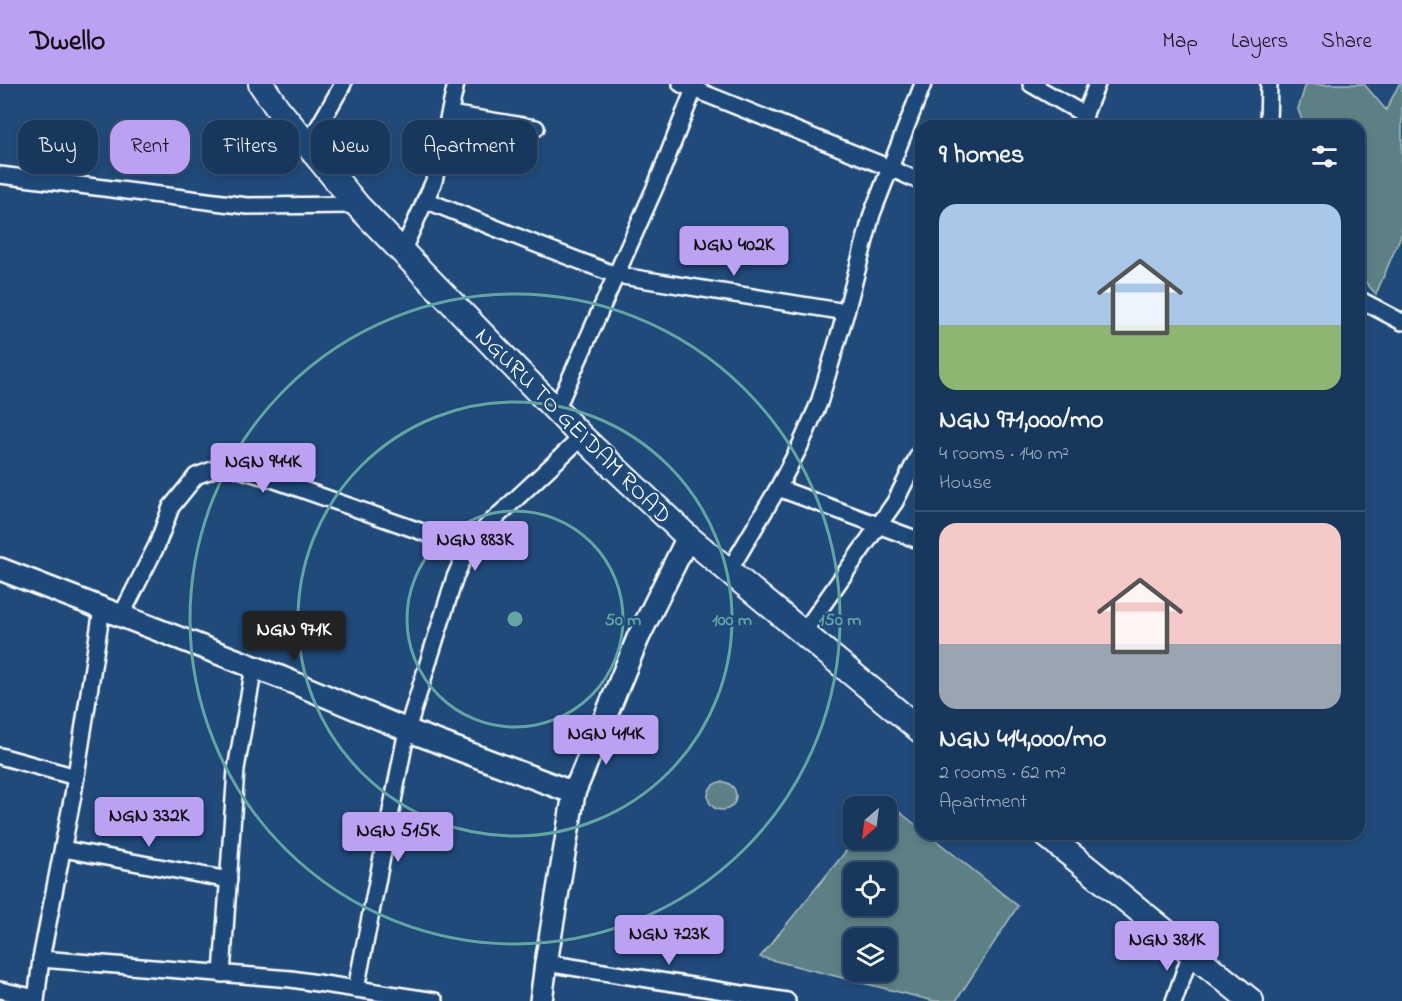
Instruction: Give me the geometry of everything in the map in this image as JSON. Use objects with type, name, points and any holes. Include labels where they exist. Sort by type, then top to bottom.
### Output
[{"type":"main road","name":"NGURU TO GEIDAM ROAD","points":[[261,84],[278,109],[357,205],[582,436],[688,537],[915,726]]},
{"type":"main road","points":[[1052,840],[1251,1001]]},
{"type":"street","points":[[308,146],[343,84]]},
{"type":"street","points":[[402,252],[434,181],[456,84]]},
{"type":"street","points":[[729,571],[778,488],[819,404],[872,214],[923,84]]},
{"type":"street","points":[[1031,84],[1081,120]]},
{"type":"street","points":[[1082,120],[1097,84]]},
{"type":"street","points":[[1268,120],[1269,84]]},
{"type":"street","points":[[556,410],[657,183],[690,86],[915,179]]},
{"type":"street","points":[[450,114],[487,120]]},
{"type":"street","points":[[0,175],[247,206],[357,205]]},
{"type":"street","points":[[426,200],[616,275],[846,312]]},
{"type":"street","points":[[1365,301],[1402,322]]},
{"type":"street","points":[[348,993],[407,730],[455,577],[468,548],[488,525],[582,436]]},
{"type":"street","points":[[803,633],[895,502],[915,462]]},
{"type":"street","points":[[0,990],[36,999],[41,959],[76,777],[112,612],[157,545],[171,507],[196,476],[225,465],[272,479],[468,548]]},
{"type":"street","points":[[778,488],[915,539]]},
{"type":"street","points":[[541,1001],[574,793],[638,638],[688,537]]},
{"type":"street","points":[[0,569],[254,667],[407,730],[574,793]]},
{"type":"street","points":[[222,974],[236,769],[254,667]]},
{"type":"street","points":[[0,756],[76,777]]},
{"type":"street","points":[[63,849],[229,880]]},
{"type":"street","points":[[1174,1001],[1191,953]]},
{"type":"street","points":[[41,959],[291,979],[348,993],[435,1001]]},
{"type":"street","points":[[546,963],[780,1000]]},
{"type":"green space","points":[[1306,84],[1364,84],[1386,110],[1399,84],[1402,84],[1402,233],[1376,294],[1365,282],[1365,120],[1302,120],[1298,109]]},
{"type":"green space","points":[[722,782],[732,786],[736,796],[732,806],[722,810],[712,806],[708,796],[712,786]]},
{"type":"green space","points":[[897,810],[915,824],[915,840],[936,840],[1018,906],[956,1001],[934,1001],[859,982],[897,982],[897,928],[843,928],[843,978],[760,957],[847,850],[897,850]]}]
